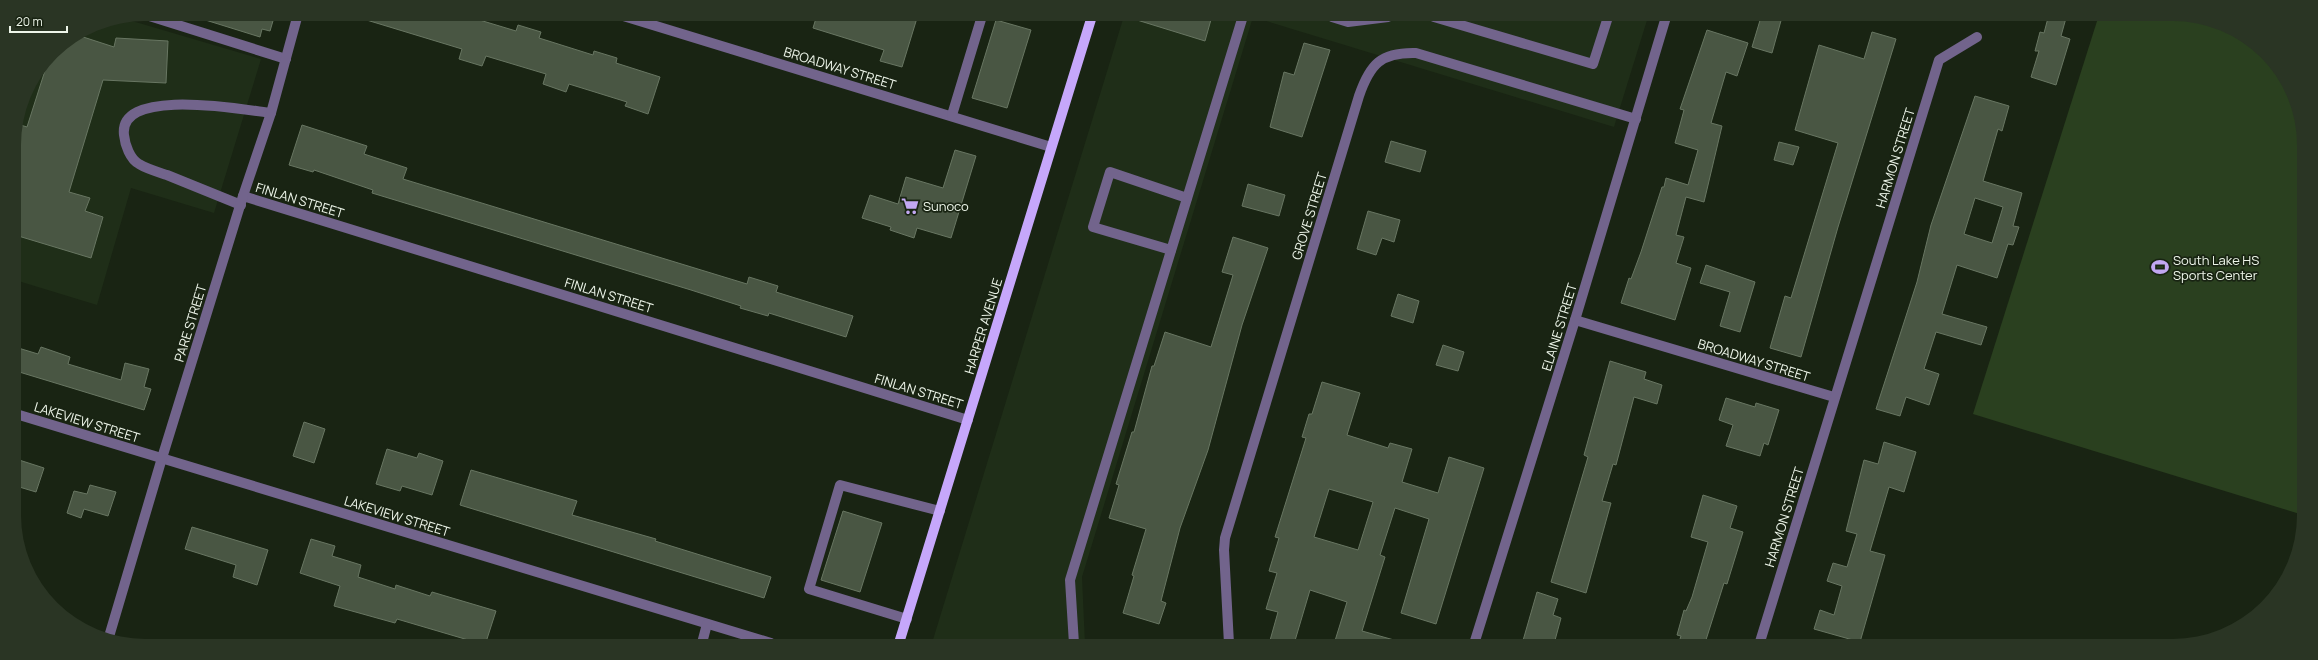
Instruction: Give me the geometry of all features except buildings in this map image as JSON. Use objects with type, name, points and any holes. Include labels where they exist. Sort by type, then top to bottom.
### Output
[{"type":"main road","name":"HARPER AVENUE","points":[[901,639],[1090,21]]},
{"type":"street","points":[[165,21],[286,59]]},
{"type":"street","name":"PARE STREET","points":[[110,634],[162,458],[242,200],[271,113],[296,21]]},
{"type":"street","name":"BROADWAY STREET","points":[[640,21],[1051,146]]},
{"type":"street","points":[[952,115],[980,21]]},
{"type":"street","points":[[1074,639],[1070,580],[1241,21]]},
{"type":"street","points":[[1345,21],[1356,21]]},
{"type":"street","points":[[1448,21],[1594,64],[1607,21]]},
{"type":"street","name":"ELAINE STREET","points":[[1476,639],[1575,320],[1665,21]]},
{"type":"street","name":"HARMON STREET","points":[[1761,639],[1834,397],[1939,60],[1977,37]]},
{"type":"street","name":"GROVE STREET","points":[[1229,639],[1224,550],[1225,538],[1359,96],[1364,81],[1375,64],[1388,55],[1416,53],[1636,119]]},
{"type":"street","name":"FINLAN STREET","points":[[271,113],[235,108],[162,104],[142,109],[131,117],[123,130],[125,143],[138,164],[242,200],[968,420]]},
{"type":"street","points":[[1171,250],[1093,227],[1110,172],[1187,198]]},
{"type":"street","name":"BROADWAY STREET","points":[[1575,320],[1834,397]]},
{"type":"street","name":"LAKEVIEW STREET","points":[[21,416],[707,624],[750,639]]},
{"type":"street","points":[[907,619],[809,590],[840,485],[940,511]]},
{"type":"street","points":[[703,639],[707,624]]},
{"type":"shaded area","points":[[134,21],[261,59],[214,213],[131,188],[97,305],[21,282],[21,137],[23,120],[30,97],[42,76],[57,57],[76,42],[97,30],[120,23]]},
{"type":"shaded area","points":[[1122,21],[1252,21],[1082,577],[1085,639],[933,639]]},
{"type":"shaded area","points":[[1266,21],[1647,21],[1614,127]]},
{"type":"shaded area","name":"South Lake HS Sports Center","points":[[2097,21],[2190,22],[2221,30],[2249,47],[2266,63],[2276,76],[2290,105],[2296,128],[2297,513],[1973,414]]},
{"type":"place","name":"Sunoco","points":[[910,206]]},
{"type":"place","name":"South Lake HS Sports Center","points":[[2160,267]]}]
